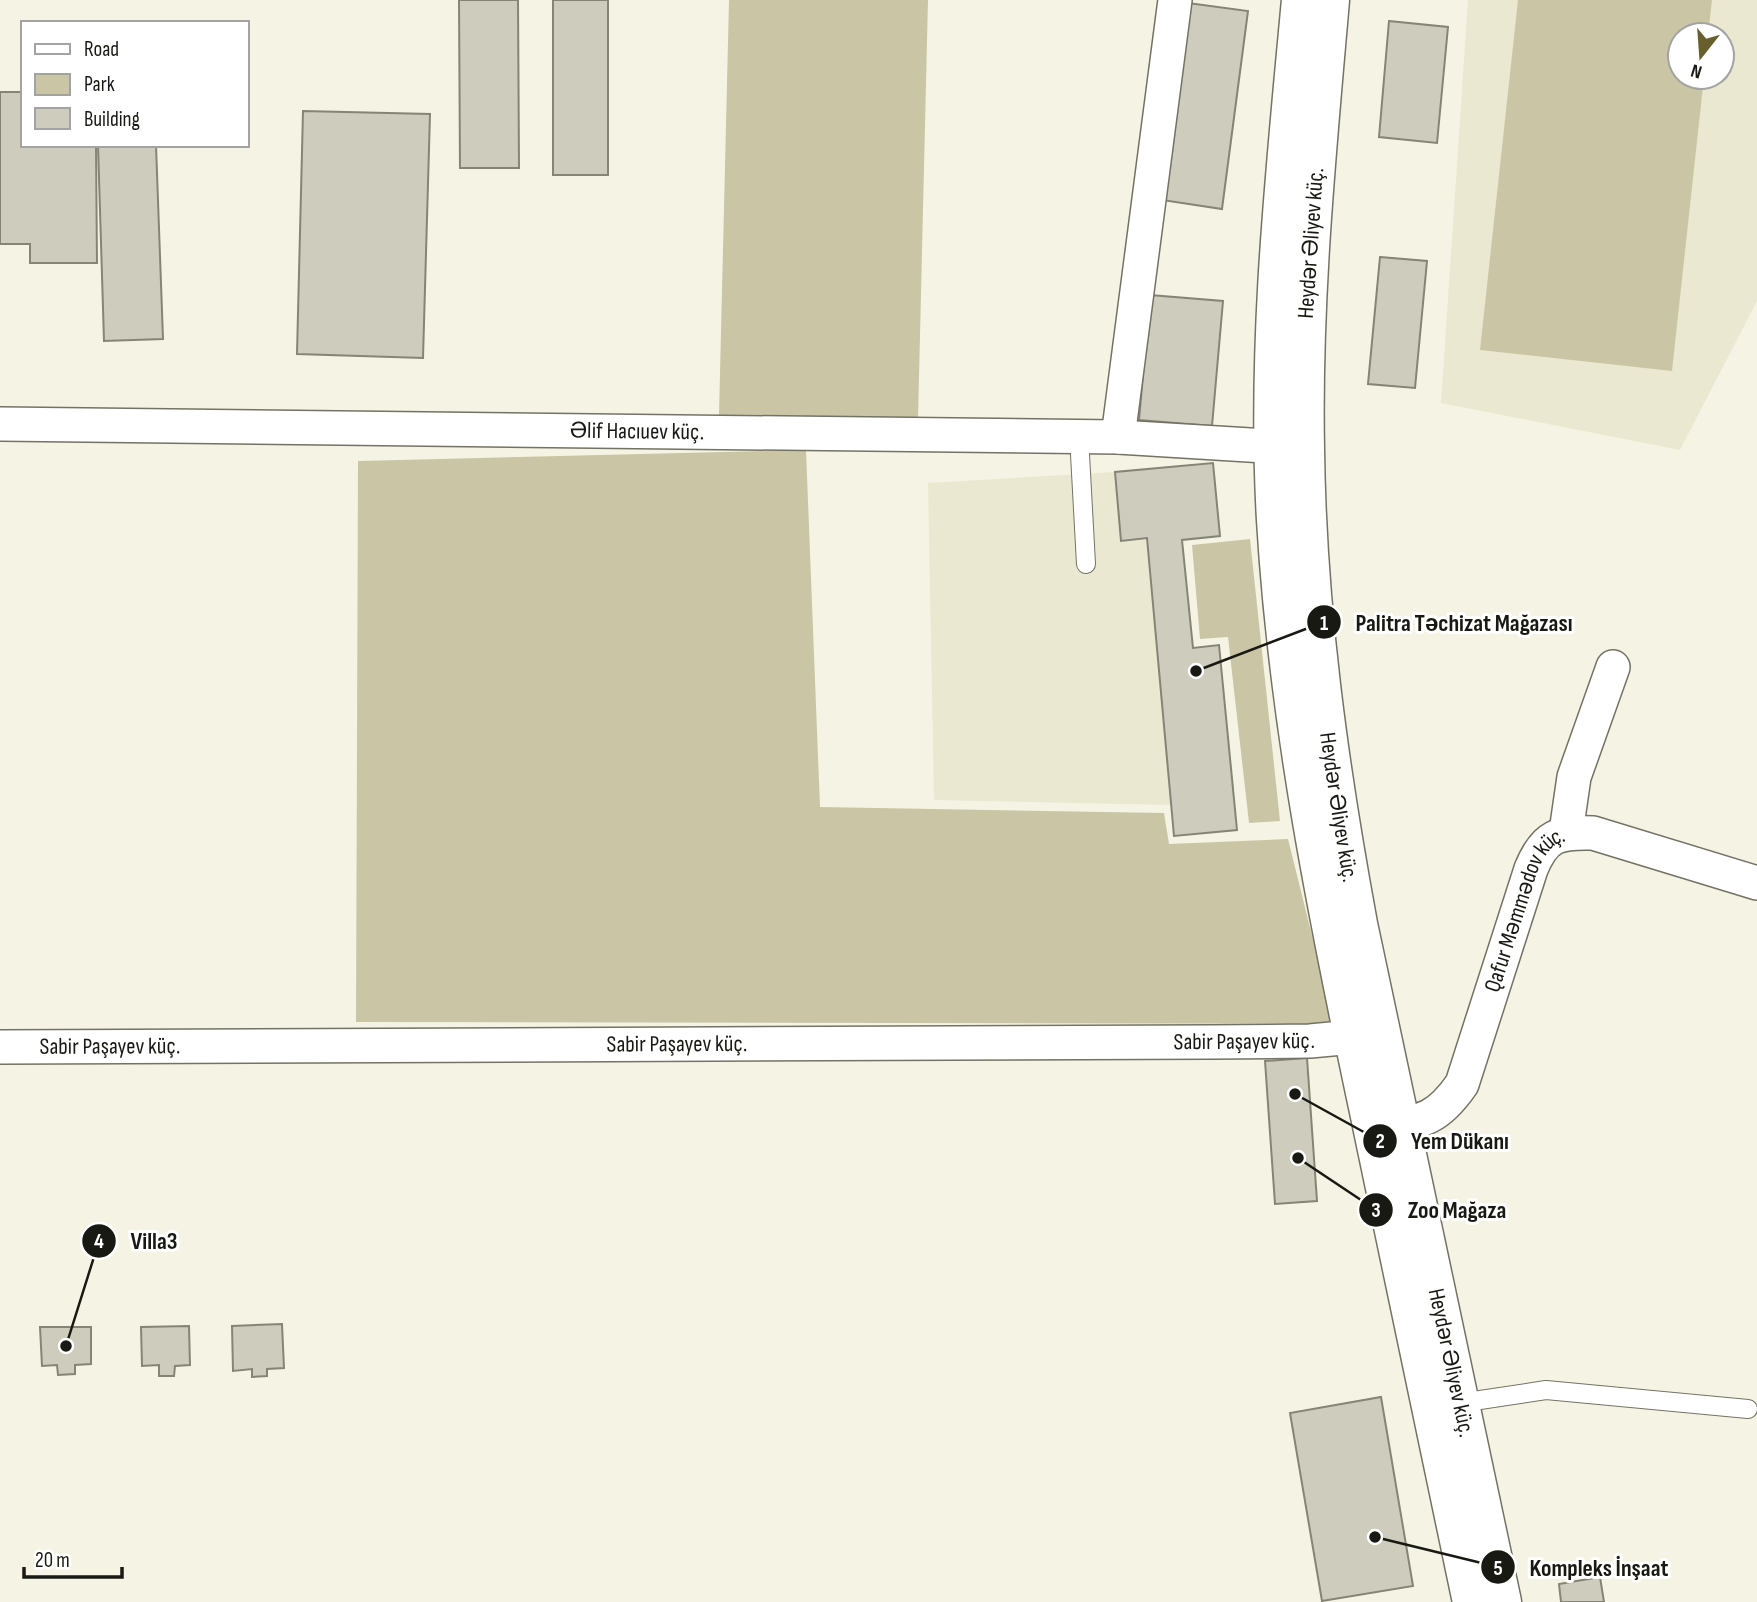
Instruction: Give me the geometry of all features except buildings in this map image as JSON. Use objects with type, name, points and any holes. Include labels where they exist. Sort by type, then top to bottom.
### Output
[{"type":"main road","name":"Heydər Əliyev küç.","points":[[1301,0],[1278,257],[1289,448],[1314,621],[1337,812],[1358,924],[1387,1126],[1472,1602]]},
{"type":"main road","name":"Heydər Əliyev küç.","points":[[1330,0],[1289,448],[1276,519],[1293,701],[1313,833],[1353,1037],[1387,1126],[1460,1403],[1502,1602]]},
{"type":"street","points":[[1118,437],[1175,0]]},
{"type":"street","name":"Əlif Hacıuev küç.","points":[[0,424],[1079,436],[1289,448]]},
{"type":"street","points":[[1566,832],[1574,777],[1613,667]]},
{"type":"street","name":"Qafur Məmmədov küç.","points":[[1387,1126],[1432,1117],[1447,1105],[1462,1084],[1531,869],[1539,850],[1550,839],[1566,832],[1593,834],[1757,883]]},
{"type":"street","name":"Sabir Paşayev küç.","points":[[0,1047],[1223,1042],[1310,1041],[1353,1037]]},
{"type":"lane","points":[[1079,436],[1086,564]]},
{"type":"lane","points":[[1460,1403],[1546,1390],[1748,1409]]},
{"type":"shaded area","points":[[1468,0],[1757,0],[1757,301],[1680,450],[1441,403]]},
{"type":"shaded area","points":[[1115,472],[1121,540],[1147,538],[1172,805],[934,800],[928,483]]},
{"type":"green space","points":[[729,0],[928,0],[918,420],[719,415]]},
{"type":"green space","points":[[1518,0],[1712,0],[1710,21],[1666,21],[1666,91],[1702,91],[1672,371],[1480,350]]},
{"type":"green space","points":[[806,450],[820,807],[1164,813],[1169,844],[1288,839],[1334,1024],[356,1022],[358,461]]},
{"type":"green space","points":[[1250,539],[1280,821],[1249,823],[1228,637],[1200,639],[1192,545]]},
{"type":"place","name":"Palitra Təchizat Mağazası","points":[[1196,671]]},
{"type":"place","name":"Yem Dükanı","points":[[1295,1094]]},
{"type":"place","name":"Zoo Mağaza","points":[[1298,1158]]},
{"type":"place","name":"Villa3","points":[[66,1346]]},
{"type":"place","name":"Kompleks İnşaat","points":[[1375,1537]]}]
